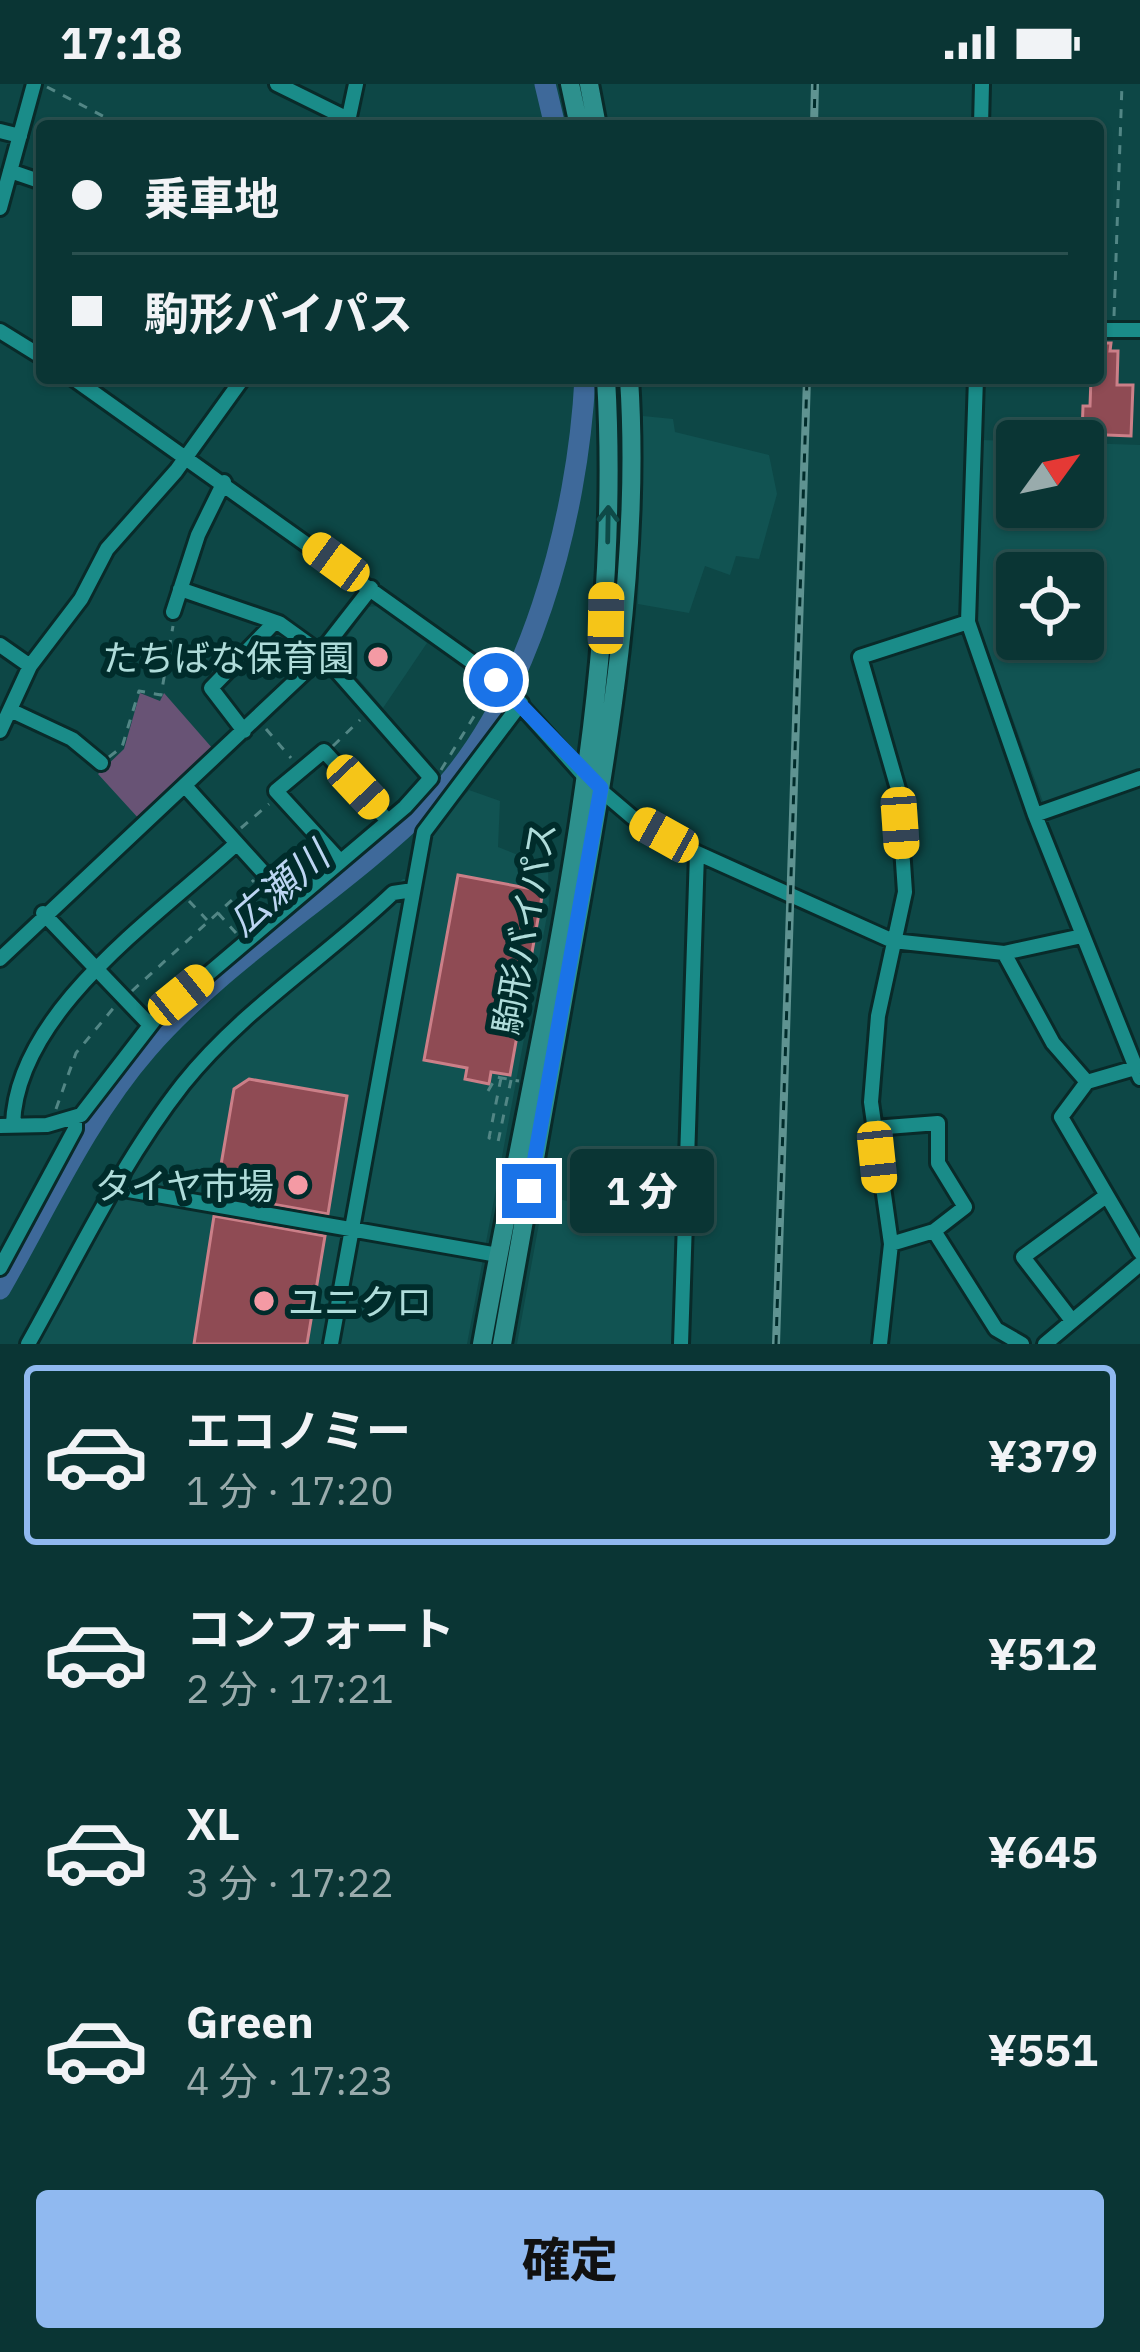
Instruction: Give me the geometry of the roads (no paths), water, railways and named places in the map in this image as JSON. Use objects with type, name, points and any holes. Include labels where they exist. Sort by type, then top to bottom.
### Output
[{"type":"main road","points":[[570,84],[578,120]]},
{"type":"main road","points":[[590,84],[597,120]]},
{"type":"main road","name":"駒形バイパス","points":[[482,1344],[593,782],[606,618],[606,384]]},
{"type":"main road","name":"駒形バイパス","points":[[502,1344],[630,533],[629,384]]},
{"type":"main road","points":[[492,1291],[511,1234]]},
{"type":"street","points":[[0,208],[37,84]]},
{"type":"street","points":[[277,84],[343,120]]},
{"type":"street","points":[[349,120],[356,84]]},
{"type":"street","points":[[981,120],[982,84]]},
{"type":"street","points":[[0,131],[20,136]]},
{"type":"street","points":[[10,171],[36,180]]},
{"type":"street","points":[[1106,330],[1140,330]]},
{"type":"street","points":[[0,331],[36,353]]},
{"type":"street","points":[[83,384],[498,681],[632,817],[697,853],[893,940],[960,952],[1004,953],[1082,935]]},
{"type":"street","points":[[0,731],[30,666],[81,598],[107,549],[188,455],[238,384]]},
{"type":"street","points":[[976,384],[968,622],[1035,815],[1137,1073],[1087,1082],[1061,1117],[1140,1252]]},
{"type":"street","points":[[173,612],[198,535],[224,482]]},
{"type":"street","points":[[0,959],[43,913],[186,787],[322,654],[371,588]]},
{"type":"street","points":[[180,589],[275,622],[322,654],[431,778],[150,1024],[75,1119],[6,1126],[39,1036],[97,971],[236,844]]},
{"type":"street","points":[[244,731],[211,688],[275,622]]},
{"type":"street","points":[[880,1344],[890,1244],[874,1128],[878,1016],[904,892],[898,789],[860,657],[968,622]]},
{"type":"street","points":[[0,645],[30,666]]},
{"type":"street","points":[[331,1344],[424,832],[518,700]]},
{"type":"street","points":[[10,710],[72,739],[101,764]]},
{"type":"street","points":[[340,861],[276,794],[301,770],[324,751],[388,820]]},
{"type":"street","points":[[1035,815],[1140,778]]},
{"type":"street","points":[[186,787],[291,903]]},
{"type":"street","points":[[681,1344],[697,853]]},
{"type":"street","points":[[28,1344],[116,1188],[196,1070],[399,889],[413,890]]},
{"type":"street","points":[[43,913],[150,1024]]},
{"type":"street","points":[[370,915],[408,918]]},
{"type":"street","points":[[1004,953],[1053,1043],[1087,1082]]},
{"type":"street","points":[[0,1268],[76,1129],[75,1119]]},
{"type":"street","points":[[874,1128],[938,1123],[938,1163],[965,1207],[934,1232],[890,1244]]},
{"type":"street","points":[[116,1188],[498,1256]]},
{"type":"street","points":[[1070,1318],[1023,1257],[1106,1196]]},
{"type":"street","points":[[934,1232],[996,1329],[1022,1344]]},
{"type":"street","points":[[1045,1344],[1070,1318],[1140,1264]]},
{"type":"waterway","name":"広瀬川","points":[[545,84],[554,120]]},
{"type":"waterway","name":"広瀬川","points":[[0,1289],[86,1135],[147,1049],[213,984],[428,805],[464,763],[495,715],[521,662],[559,548],[572,489],[584,384]]},
{"type":"railway","points":[[814,120],[815,84]]},
{"type":"railway","points":[[776,1344],[807,384]]},
{"type":"place","name":"たちばな保育園","points":[[378,657]]},
{"type":"place","name":"タイヤ市場","points":[[298,1185]]},
{"type":"place","name":"ユニクロ","points":[[264,1301]]}]
